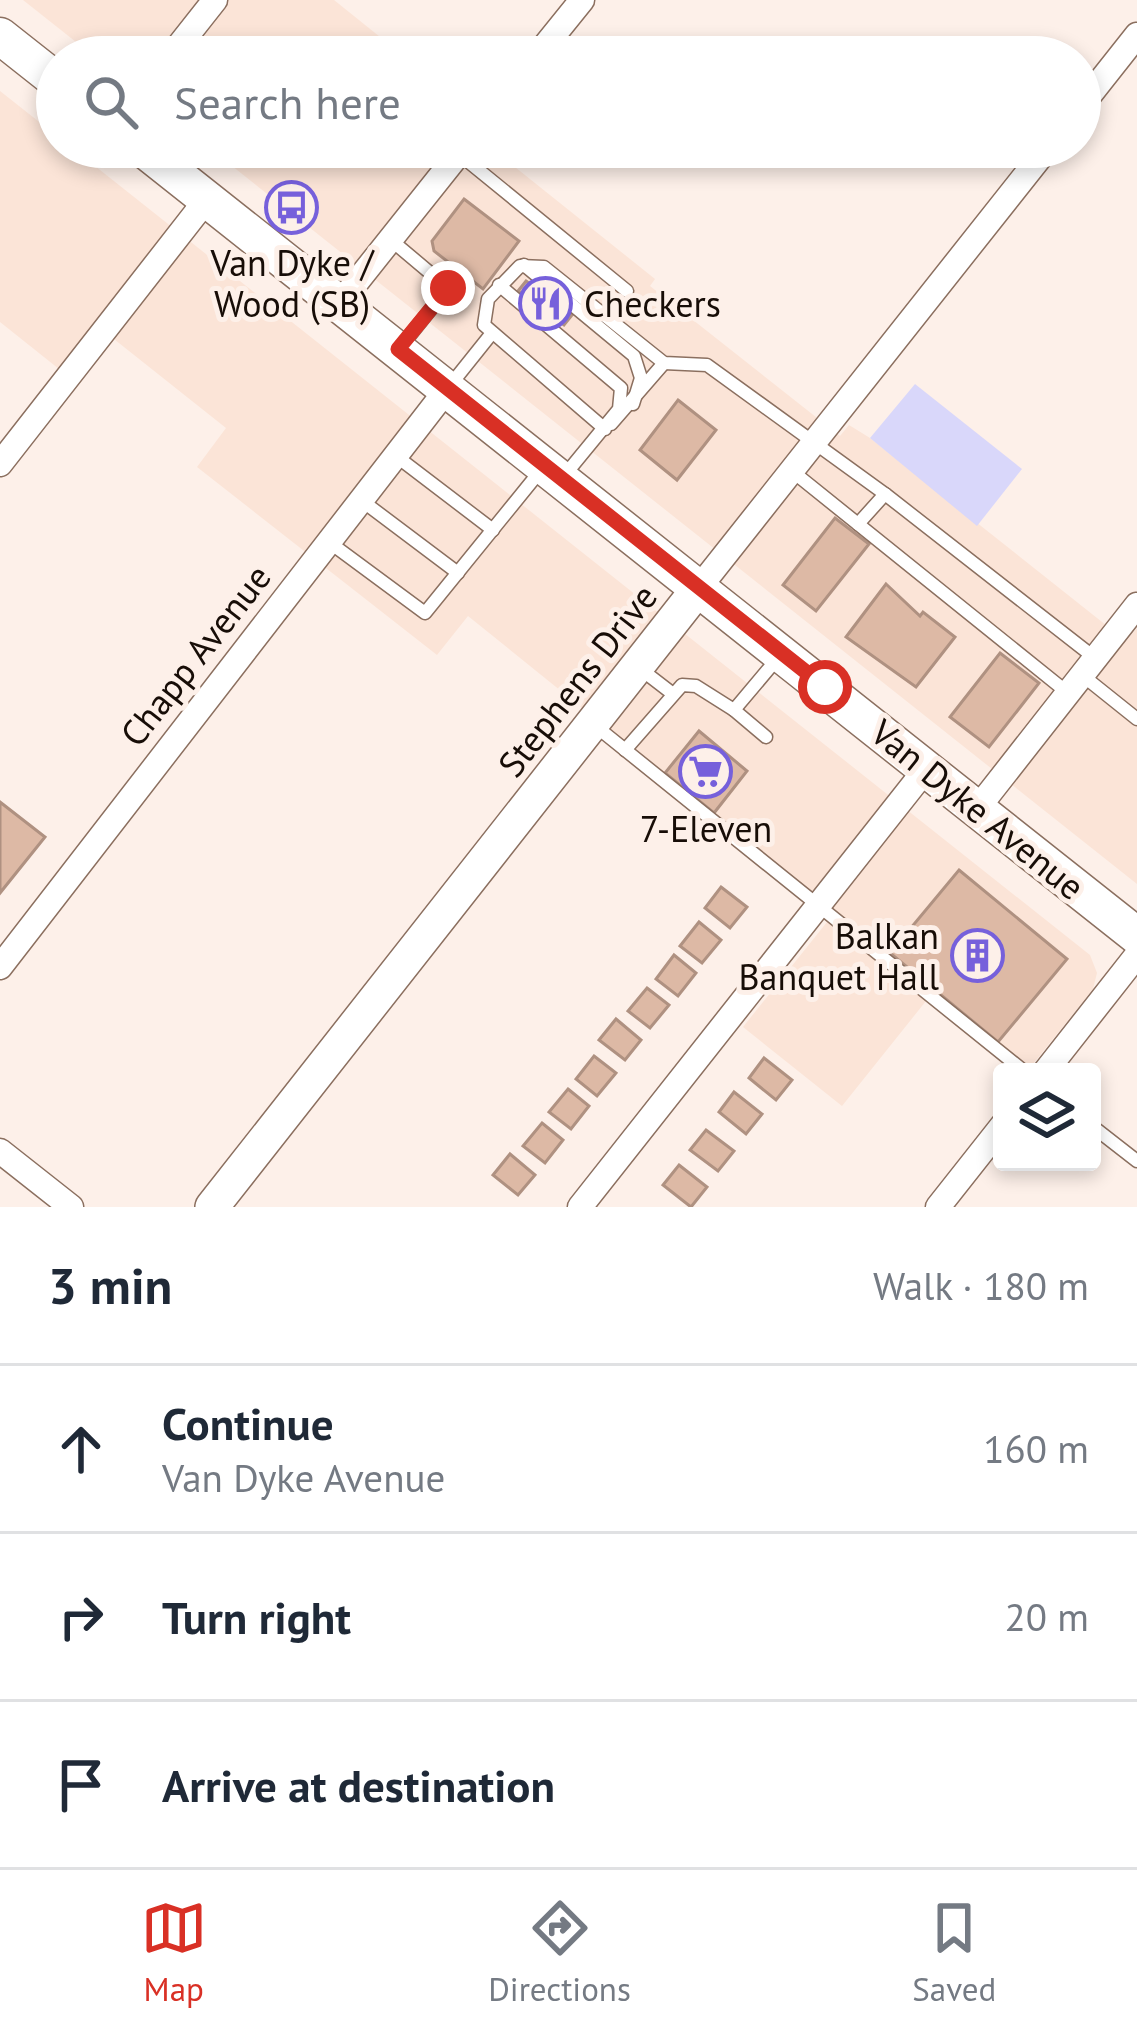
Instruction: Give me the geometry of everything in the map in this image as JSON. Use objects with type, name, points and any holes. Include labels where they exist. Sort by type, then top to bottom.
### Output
[{"type":"main road","points":[[0,36],[36,64]]},
{"type":"main road","name":"Van Dyke Avenue","points":[[168,168],[1137,936]]},
{"type":"street","points":[[187,36],[215,0]]},
{"type":"street","points":[[553,36],[582,0]]},
{"type":"street","points":[[1101,80],[1137,35]]},
{"type":"street","points":[[339,304],[447,168]]},
{"type":"street","name":"Stephens Drive","points":[[212,1207],[1031,168]]},
{"type":"street","points":[[0,464],[207,199]]},
{"type":"street","name":"Chapp Avenue","points":[[0,967],[448,388]]},
{"type":"street","points":[[977,808],[1137,605]]},
{"type":"street","points":[[580,1207],[926,769]]},
{"type":"street","points":[[1052,1063],[1137,956]]},
{"type":"street","points":[[938,1207],[993,1137]]},
{"type":"street","points":[[0,1150],[71,1207]]},
{"type":"lane","points":[[482,168],[626,291]]},
{"type":"lane","points":[[390,240],[448,288],[398,349]]},
{"type":"lane","points":[[524,265],[634,356],[641,378],[633,404]]},
{"type":"lane","points":[[605,429],[492,333],[482,314],[499,285],[524,265],[544,267],[664,362],[707,365],[885,494],[1082,675],[1137,719]]},
{"type":"lane","points":[[499,285],[614,378],[622,398],[605,429]]},
{"type":"lane","points":[[448,388],[492,333]]},
{"type":"lane","points":[[328,542],[425,613],[493,530],[633,404],[664,362]]},
{"type":"lane","points":[[395,455],[493,530]]},
{"type":"lane","points":[[792,471],[858,524],[1082,675]]},
{"type":"lane","points":[[858,524],[885,494]]},
{"type":"lane","points":[[361,500],[458,572]]},
{"type":"lane","points":[[734,710],[782,653]]},
{"type":"lane","points":[[638,667],[673,694]]},
{"type":"lane","points":[[625,750],[682,686],[696,686],[766,736]]},
{"type":"lane","points":[[592,723],[1013,1063]]},
{"type":"lane","points":[[1101,1133],[1137,1161]]},
{"type":"shaded area","points":[[23,0],[334,0],[379,36],[68,36]]},
{"type":"shaded area","points":[[0,91],[36,119],[36,168],[97,168],[1090,955],[1097,973],[1093,989],[1034,1063],[1022,1063],[934,991],[842,1106],[743,1027],[835,912],[468,616],[437,655],[197,467],[226,428],[95,324],[59,369],[0,322]]},
{"type":"shaded area","points":[[234,168],[516,168],[655,279],[650,286],[840,436],[849,425],[870,438],[1126,641],[1137,628],[1137,884]]},
{"type":"shaded area","points":[[915,384],[1022,469],[977,526],[870,438]]},
{"type":"building","points":[[464,199],[519,241],[483,289],[434,251],[432,241]]},
{"type":"building","name":"Checkers","points":[[526,281],[572,315],[564,325],[518,291]]},
{"type":"building","points":[[678,400],[716,430],[677,480],[640,450]]},
{"type":"building","points":[[835,518],[869,544],[816,611],[783,585]]},
{"type":"building","points":[[886,584],[920,616],[923,612],[955,637],[916,687],[846,637]]},
{"type":"building","points":[[1000,653],[1039,683],[989,747],[950,717]]},
{"type":"building","name":"7-Eleven","points":[[699,731],[747,771],[714,813],[665,773]]},
{"type":"building","points":[[0,802],[45,837],[0,893]]},
{"type":"building","name":"Balkan Banquet Hall","points":[[959,870],[1067,959],[998,1042],[890,953]]},
{"type":"building","points":[[721,887],[747,907],[730,928],[705,908]]},
{"type":"building","points":[[699,922],[721,940],[702,963],[680,946]]},
{"type":"building","points":[[674,955],[696,973],[678,996],[656,979]]},
{"type":"building","points":[[647,988],[669,1005],[650,1028],[628,1011]]},
{"type":"building","points":[[616,1019],[641,1040],[625,1060],[599,1040]]},
{"type":"building","points":[[594,1056],[616,1073],[597,1096],[576,1079]]},
{"type":"building","points":[[764,1058],[792,1080],[776,1100],[749,1078]]},
{"type":"building","points":[[568,1089],[589,1106],[571,1129],[549,1112]]},
{"type":"building","points":[[734,1092],[762,1114],[746,1134],[719,1112]]},
{"type":"building","points":[[542,1123],[563,1140],[545,1163],[523,1146]]},
{"type":"building","points":[[706,1130],[734,1151],[718,1171],[690,1150]]},
{"type":"building","points":[[510,1154],[535,1175],[518,1195],[493,1175]]},
{"type":"building","points":[[679,1165],[707,1187],[691,1207],[663,1185]]},
{"type":"place","name":"Van Dyke / Wood (SB)","points":[[292,207]]},
{"type":"place","name":"Checkers","points":[[545,303]]},
{"type":"place","name":"7-Eleven","points":[[706,772]]},
{"type":"place","name":"Balkan Banquet Hall","points":[[978,956]]},
{"type":"route","points":[[448,288],[398,349],[825,687]]}]
